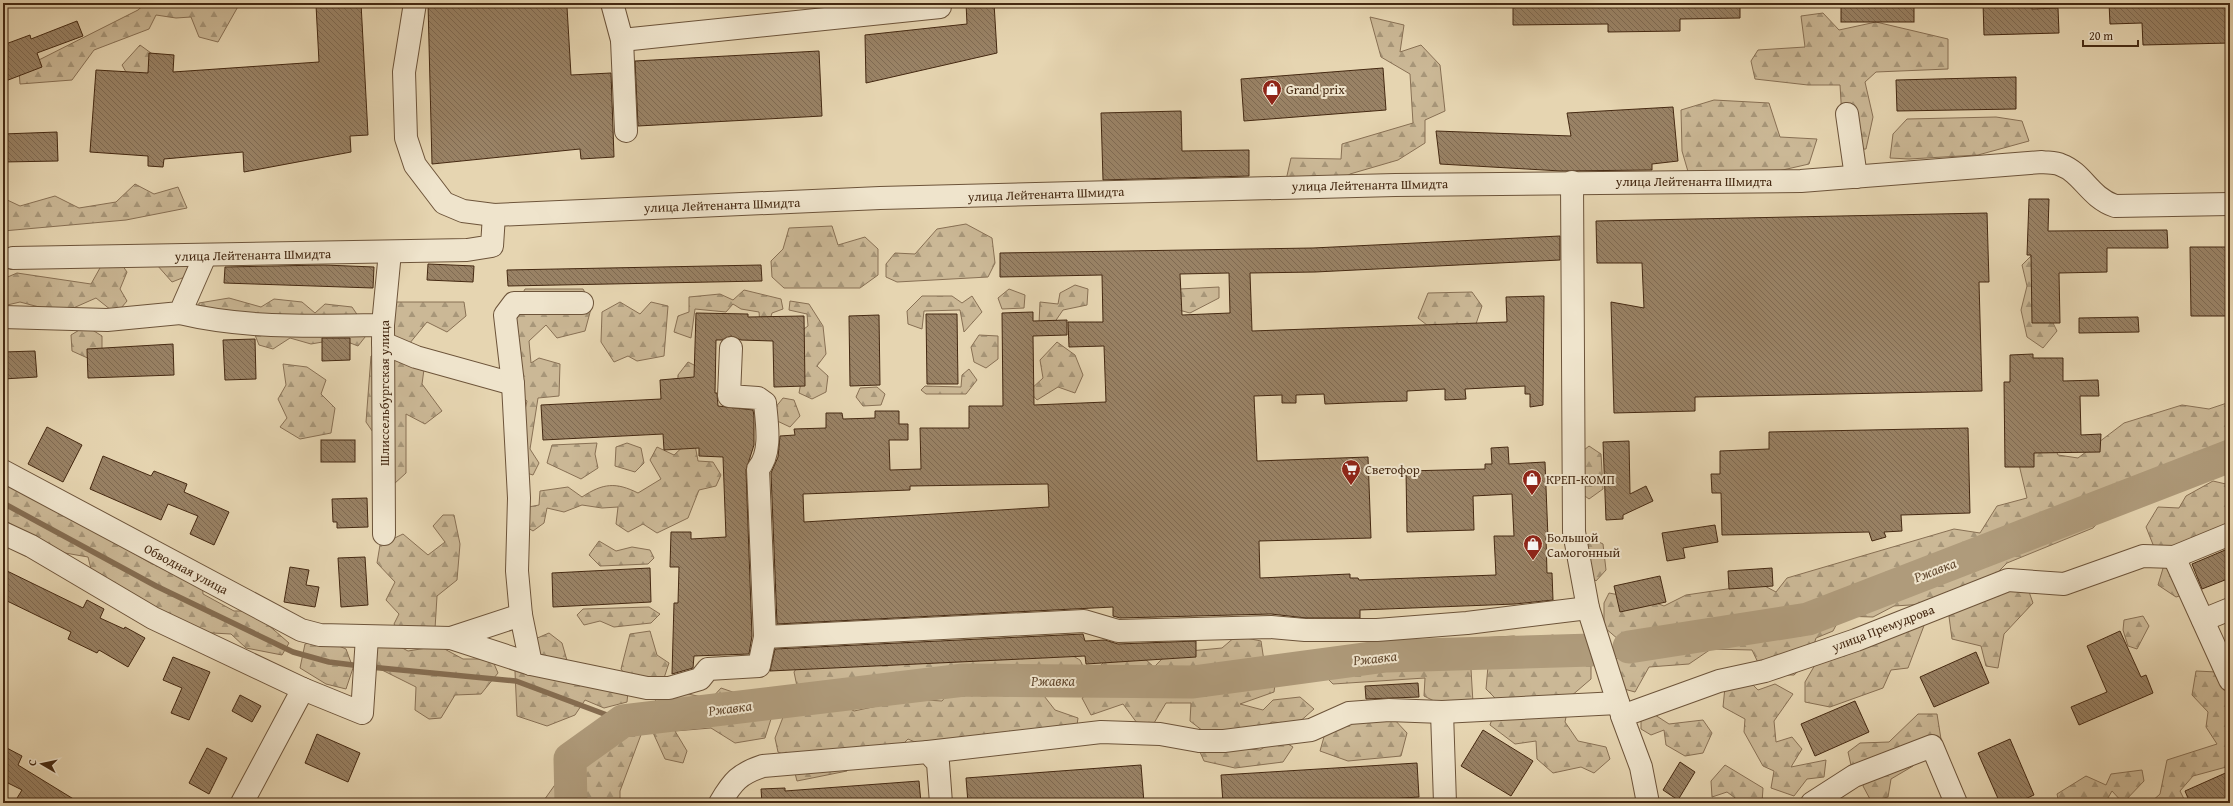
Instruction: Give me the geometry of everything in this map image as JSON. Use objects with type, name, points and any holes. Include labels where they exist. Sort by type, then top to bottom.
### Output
[{"type":"street","points":[[415,3],[404,72],[406,138],[415,165],[444,203],[463,211],[494,215]]},
{"type":"street","points":[[612,3],[622,40],[626,131]]},
{"type":"street","points":[[622,40],[940,7],[940,3]]},
{"type":"street","points":[[1847,114],[1856,177]]},
{"type":"street","name":"улица Лейтенанта Шмидта","points":[[13,258],[205,256],[467,250],[492,246],[494,215],[880,198],[1572,182],[1801,181],[2042,162],[2060,164],[2074,173],[2102,201],[2114,206],[2230,204]]},
{"type":"street","points":[[1572,182],[1574,532],[1588,608],[1620,710],[1641,767],[1648,803]]},
{"type":"street","name":"Шлиссельбургская улица","points":[[384,534],[383,334],[390,252]]},
{"type":"street","points":[[180,313],[205,256]]},
{"type":"street","points":[[532,664],[521,615],[517,571],[519,498],[513,384],[505,315],[514,303],[582,304]]},
{"type":"street","points":[[3,317],[107,320],[180,313],[207,319],[270,326],[383,334],[416,357],[513,384]]},
{"type":"street","points":[[451,638],[532,664],[647,688],[669,688],[700,679],[708,669],[759,666],[765,637],[758,469],[764,462],[767,431],[765,403],[758,398],[729,396],[731,348]]},
{"type":"street","name":"Обводная улица","points":[[3,471],[301,630],[320,635],[370,641],[451,638]]},
{"type":"street","points":[[3,533],[30,546],[153,618],[303,689],[362,713],[370,641]]},
{"type":"street","name":"улица Премудрова","points":[[720,803],[732,782],[746,772],[763,766],[928,752],[1101,732],[1160,734],[1199,741],[1224,741],[1311,730],[1349,713],[1389,710],[1442,712],[1620,710],[1719,680],[1765,671],[1856,640],[2008,580],[2064,584],[2143,556],[2174,557],[2230,534]]},
{"type":"street","points":[[2174,557],[2230,680]]},
{"type":"street","points":[[765,637],[1084,621],[1118,631],[1271,627],[1305,630],[1377,630],[1467,624],[1588,608]]},
{"type":"street","points":[[2203,620],[2230,609]]},
{"type":"street","points":[[451,638],[521,615]]},
{"type":"street","points":[[242,803],[303,689]]},
{"type":"street","points":[[1442,712],[1445,803]]},
{"type":"street","points":[[1826,800],[1854,776],[1932,746],[1956,803]]},
{"type":"street","points":[[928,752],[938,764],[941,803]]},
{"type":"green space","points":[[146,3],[240,3],[218,42],[199,37],[191,17],[176,18],[156,15],[149,29],[94,50],[72,80],[20,84],[19,70],[138,10]]},
{"type":"green space","points":[[1823,13],[1839,30],[1876,22],[1948,39],[1948,69],[1876,72],[1865,82],[1873,117],[1866,149],[1844,150],[1840,85],[1808,85],[1755,79],[1751,61],[1758,50],[1805,47],[1801,16]]},
{"type":"green space","points":[[1370,17],[1404,25],[1400,52],[1421,45],[1440,65],[1445,111],[1425,120],[1425,143],[1398,160],[1350,174],[1327,192],[1286,180],[1291,158],[1341,159],[1342,144],[1413,123],[1410,74],[1381,57]]},
{"type":"green space","points":[[140,45],[162,61],[135,88],[122,65]]},
{"type":"green space","points":[[1714,100],[1769,103],[1780,137],[1817,139],[1809,164],[1752,177],[1689,175],[1682,151],[1681,110]]},
{"type":"green space","points":[[1996,117],[2022,121],[2029,141],[1978,155],[1909,159],[1890,158],[1893,134],[1907,119]]},
{"type":"green space","points":[[135,184],[154,194],[178,187],[187,208],[126,220],[3,231],[3,198],[20,206],[55,196],[79,208],[116,202]]},
{"type":"green space","points":[[966,224],[992,238],[995,263],[988,277],[897,282],[886,277],[886,264],[895,253],[915,254],[937,229]]},
{"type":"green space","points":[[832,226],[838,245],[865,237],[878,249],[878,275],[860,288],[784,288],[772,277],[771,261],[783,249],[789,228]]},
{"type":"green space","points":[[2037,250],[2046,309],[2057,331],[2043,348],[2027,337],[2021,310],[2027,286],[2022,265]]},
{"type":"green space","points":[[117,258],[127,272],[120,289],[127,301],[116,314],[96,298],[62,313],[20,302],[3,306],[3,279],[17,273],[91,284],[105,259]]},
{"type":"green space","points":[[193,261],[190,275],[172,282],[157,265]]},
{"type":"green space","points":[[1075,285],[1088,289],[1087,305],[1063,310],[1052,326],[1039,324],[1040,302],[1058,304],[1060,293]]},
{"type":"green space","points":[[1219,287],[1219,298],[1190,313],[1175,309],[1179,289]]},
{"type":"green space","points":[[525,289],[583,289],[592,305],[585,331],[557,338],[546,325],[529,341],[531,363],[539,358],[560,364],[559,396],[538,398],[530,449],[539,463],[533,475],[523,472],[519,436],[527,401],[516,392],[508,320]]},
{"type":"green space","points":[[1009,289],[1025,295],[1024,308],[1002,309],[998,298]]},
{"type":"green space","points":[[744,290],[781,299],[783,309],[772,313],[768,327],[760,324],[759,312],[741,309],[733,304],[726,312],[695,309],[691,338],[674,332],[678,316],[689,312],[689,297],[720,294],[733,300]]},
{"type":"green space","points":[[1472,292],[1482,306],[1475,327],[1432,329],[1418,318],[1428,293]]},
{"type":"green space","points":[[922,296],[952,296],[962,303],[972,296],[982,312],[964,332],[960,310],[924,311],[922,329],[908,324],[907,311]]},
{"type":"green space","points":[[229,298],[261,307],[274,299],[302,302],[315,313],[325,304],[352,307],[369,332],[358,346],[340,339],[311,344],[290,338],[273,349],[259,345],[253,330],[198,312],[199,303]]},
{"type":"green space","points":[[790,301],[809,304],[823,326],[826,354],[817,366],[828,376],[826,392],[812,399],[799,393],[803,372],[786,342],[808,326],[807,314],[789,310]]},
{"type":"green space","points":[[390,302],[464,302],[466,316],[447,332],[427,322],[405,349],[425,362],[422,384],[442,411],[425,424],[406,414],[406,473],[394,484],[379,441],[366,422],[371,356],[390,346]]},
{"type":"green space","points":[[620,302],[640,314],[651,302],[668,306],[664,356],[637,361],[628,356],[614,362],[601,342],[602,312]]},
{"type":"green space","points":[[86,326],[102,336],[102,354],[92,360],[72,351],[71,335]]},
{"type":"green space","points":[[979,335],[998,336],[998,359],[986,368],[974,362],[971,347]]},
{"type":"green space","points":[[1057,342],[1075,355],[1083,375],[1075,393],[1058,387],[1037,400],[1029,391],[1043,378],[1040,360]]},
{"type":"green space","points":[[688,362],[700,368],[699,405],[677,402],[678,375]]},
{"type":"green space","points":[[283,364],[307,367],[326,380],[321,394],[335,408],[331,433],[300,439],[280,427],[287,418],[278,399],[286,385]]},
{"type":"green space","points":[[2014,364],[2044,423],[2058,455],[2078,458],[2124,423],[2182,405],[2209,409],[2230,402],[2230,442],[2219,456],[2177,472],[2155,492],[2116,503],[2093,528],[2007,563],[1991,579],[1926,604],[1894,606],[1873,617],[1841,616],[1833,631],[1816,638],[1809,661],[1794,675],[1764,675],[1752,650],[1711,649],[1689,664],[1649,667],[1635,692],[1624,689],[1615,659],[1643,649],[1642,638],[1619,640],[1604,627],[1604,603],[1609,593],[1651,601],[1664,606],[1686,595],[1761,584],[1776,592],[1787,578],[1954,529],[1980,533],[1997,506],[2027,498],[2016,452],[2008,391]]},
{"type":"green space","points":[[969,369],[977,380],[966,394],[926,394],[921,390],[925,386],[961,387],[962,375]]},
{"type":"green space","points":[[877,387],[885,394],[881,405],[863,406],[856,397],[860,388]]},
{"type":"green space","points":[[783,398],[794,400],[800,416],[790,427],[773,419],[775,408]]},
{"type":"green space","points":[[688,442],[695,445],[698,461],[713,462],[721,475],[716,486],[699,490],[688,518],[657,533],[643,524],[628,532],[616,524],[618,507],[602,508],[582,505],[564,512],[547,508],[544,523],[533,531],[520,523],[523,508],[539,505],[540,491],[568,487],[582,497],[603,487],[616,486],[630,489],[638,493],[661,479],[650,460],[657,447],[674,455]]},
{"type":"green space","points":[[597,443],[595,454],[598,468],[581,479],[547,463],[552,445]]},
{"type":"green space","points":[[627,443],[641,448],[644,463],[635,472],[615,466],[616,447]]},
{"type":"green space","points":[[1589,446],[1601,454],[1603,489],[1589,499],[1578,491],[1579,454]]},
{"type":"green space","points":[[3,477],[152,564],[173,565],[202,580],[203,594],[234,611],[252,611],[289,643],[282,655],[246,648],[231,634],[194,632],[142,606],[91,569],[88,557],[65,553],[9,523],[3,525]]},
{"type":"green space","points":[[2213,481],[2230,485],[2230,542],[2169,550],[2154,547],[2146,527],[2158,507],[2179,508],[2186,496]]},
{"type":"green space","points":[[443,515],[454,515],[460,544],[457,580],[437,596],[435,629],[400,634],[394,624],[399,614],[386,600],[395,582],[377,563],[380,545],[403,534],[428,555],[445,542],[433,526]]},
{"type":"green space","points":[[1593,539],[1603,544],[1606,570],[1596,581],[1587,571],[1584,549]]},
{"type":"green space","points":[[599,541],[616,551],[632,547],[650,550],[654,558],[648,564],[600,566],[589,555]]},
{"type":"green space","points":[[2182,560],[2194,574],[2194,592],[2176,597],[2158,585],[2164,565]]},
{"type":"green space","points":[[2001,584],[2028,589],[2033,603],[2004,634],[1998,668],[1986,666],[1981,646],[1952,639],[1948,609]]},
{"type":"green space","points":[[649,607],[660,614],[651,623],[614,627],[600,621],[584,625],[577,615],[583,609]]},
{"type":"green space","points":[[2143,616],[2149,626],[2137,649],[2128,646],[2123,630],[2124,620]]},
{"type":"green space","points":[[1925,623],[1908,668],[1891,670],[1883,688],[1830,707],[1805,702],[1805,682],[1819,658]]},
{"type":"green space","points":[[650,631],[657,655],[669,663],[660,690],[636,690],[621,669],[630,634]]},
{"type":"green space","points":[[549,633],[562,643],[572,678],[628,692],[627,702],[604,708],[585,700],[575,715],[547,726],[517,716],[515,672],[521,645]]},
{"type":"green space","points":[[1552,635],[1582,641],[1591,655],[1591,679],[1570,697],[1565,722],[1578,741],[1606,747],[1610,759],[1594,773],[1581,767],[1553,773],[1537,759],[1536,741],[1515,744],[1490,725],[1498,701],[1486,689],[1488,666],[1471,669],[1473,703],[1448,708],[1424,696],[1425,678],[1333,684],[1323,674],[1401,659],[1413,667],[1424,660],[1468,659],[1480,638],[1514,636],[1538,643]]},
{"type":"green space","points":[[1236,636],[1261,641],[1264,661],[1276,677],[1274,692],[1240,704],[1263,710],[1273,700],[1300,697],[1314,709],[1297,724],[1272,722],[1248,736],[1203,731],[1190,721],[1191,703],[1166,703],[1154,723],[1137,723],[1123,704],[1091,715],[1082,698],[1099,686],[1099,668],[1113,650],[1136,651],[1154,667],[1168,653],[1222,648]]},
{"type":"green space","points":[[322,639],[346,649],[353,668],[346,689],[326,684],[300,668],[305,644]]},
{"type":"green space","points":[[387,640],[408,651],[439,646],[463,659],[492,659],[498,673],[481,694],[455,695],[441,718],[429,719],[415,710],[416,687],[360,659]]},
{"type":"green space","points":[[1053,644],[1080,660],[1088,676],[1062,686],[977,675],[929,682],[916,681],[800,692],[798,691],[794,672],[796,669],[1003,650],[1022,659]]},
{"type":"green space","points":[[2196,671],[2217,672],[2230,700],[2230,766],[2193,776],[2180,791],[2186,803],[2150,803],[2160,794],[2167,760],[2217,744],[2206,727],[2208,712],[2192,695]]},
{"type":"green space","points":[[1746,678],[1758,690],[1775,684],[1793,694],[1774,721],[1776,742],[1792,737],[1802,749],[1791,767],[1826,760],[1824,777],[1807,779],[1794,796],[1771,788],[1774,771],[1763,766],[1744,732],[1745,719],[1723,707],[1725,687]]},
{"type":"green space","points":[[721,688],[759,701],[771,719],[765,738],[735,743],[711,728],[675,731],[687,751],[683,763],[665,759],[650,726],[659,711],[654,696],[670,690],[711,699]]},
{"type":"green space","points":[[951,690],[972,696],[989,690],[1041,692],[1055,710],[1078,718],[1076,732],[1027,737],[1009,731],[1001,739],[924,746],[908,739],[897,750],[855,754],[847,771],[797,781],[791,758],[778,752],[775,738],[785,712],[840,703],[854,711],[910,699],[942,701]]},
{"type":"green space","points":[[618,712],[636,713],[642,732],[620,791],[620,803],[542,803],[564,772],[568,748],[610,727]]},
{"type":"green space","points":[[1331,712],[1392,717],[1407,733],[1401,756],[1348,761],[1320,751]]},
{"type":"green space","points":[[1652,713],[1669,724],[1703,720],[1712,733],[1703,753],[1685,756],[1666,745],[1664,730],[1651,735],[1641,729],[1641,718]]},
{"type":"green space","points":[[1918,714],[1937,714],[1941,739],[1909,749],[1913,766],[1891,779],[1888,797],[1871,801],[1863,786],[1867,771],[1851,765],[1848,752],[1860,743],[1889,742]]},
{"type":"green space","points":[[1278,738],[1293,747],[1283,762],[1235,768],[1204,761],[1200,752],[1211,746],[1260,750]]},
{"type":"green space","points":[[1725,765],[1763,788],[1762,803],[1742,803],[1727,792],[1712,797],[1711,781]]},
{"type":"green space","points":[[2142,770],[2144,781],[2123,803],[2112,791],[2105,803],[2059,803],[2057,794],[2086,776],[2106,785],[2111,774]]},
{"type":"building","points":[[361,3],[368,135],[350,136],[351,152],[244,172],[243,152],[164,159],[163,167],[148,166],[148,156],[90,152],[96,70],[148,73],[149,53],[174,55],[173,72],[319,62],[316,5]]},
{"type":"building","points":[[428,3],[528,3],[528,6],[567,7],[571,75],[611,73],[614,157],[581,159],[580,149],[432,164]]},
{"type":"building","points":[[966,3],[994,3],[997,53],[866,83],[865,35],[967,24]]},
{"type":"building","points":[[1513,3],[1740,3],[1740,18],[1680,19],[1680,31],[1608,32],[1608,24],[1513,25]]},
{"type":"building","points":[[1841,3],[1914,3],[1914,22],[1841,22]]},
{"type":"building","points":[[1983,3],[2032,3],[2032,9],[2058,8],[2059,33],[1984,35]]},
{"type":"building","points":[[2109,3],[2230,3],[2230,43],[2143,45],[2142,23],[2110,24]]},
{"type":"building","points":[[77,21],[83,36],[37,53],[42,67],[3,82],[3,45],[30,35],[31,39]]},
{"type":"building","points":[[819,51],[822,116],[638,126],[635,61]]},
{"type":"building","points":[[1383,68],[1386,110],[1244,121],[1241,79]]},
{"type":"building","points":[[2016,77],[2016,109],[1897,111],[1896,80]]},
{"type":"building","points":[[1673,107],[1678,161],[1652,164],[1652,170],[1561,171],[1440,164],[1436,131],[1571,136],[1567,113]]},
{"type":"building","points":[[1181,111],[1182,151],[1249,150],[1249,176],[1103,180],[1101,113]]},
{"type":"building","points":[[57,132],[58,161],[3,162],[3,134]]},
{"type":"building","points":[[2029,199],[2049,199],[2048,231],[2167,230],[2168,248],[2107,248],[2107,272],[2059,273],[2060,323],[2032,323],[2031,255],[2027,255]]},
{"type":"building","points":[[1987,213],[1989,282],[1979,282],[1982,391],[1695,397],[1695,411],[1614,413],[1611,302],[1644,308],[1642,263],[1597,263],[1596,221]]},
{"type":"building","points":[[1560,236],[1560,260],[1315,272],[1250,273],[1252,331],[1507,322],[1506,297],[1544,296],[1543,405],[1530,407],[1530,394],[1525,394],[1525,386],[1465,389],[1466,399],[1445,400],[1445,389],[1407,391],[1407,401],[1325,404],[1324,394],[1296,395],[1296,403],[1282,403],[1282,395],[1254,396],[1257,461],[1368,457],[1371,538],[1259,541],[1260,578],[1350,574],[1350,578],[1358,578],[1359,580],[1496,575],[1494,536],[1514,536],[1512,494],[1473,496],[1474,530],[1407,532],[1406,471],[1485,469],[1485,464],[1492,464],[1491,448],[1508,447],[1509,464],[1545,462],[1548,538],[1546,538],[1547,573],[1552,573],[1553,600],[1515,604],[1360,610],[1360,618],[1306,618],[1271,614],[1120,618],[1113,616],[1113,607],[777,624],[771,473],[778,457],[780,436],[795,435],[794,429],[826,428],[826,413],[842,413],[843,419],[875,418],[875,411],[899,411],[899,424],[908,424],[908,440],[889,440],[890,470],[921,469],[920,428],[969,428],[969,406],[1003,406],[1002,313],[1033,312],[1033,321],[1067,320],[1067,335],[1033,336],[1034,405],[1106,402],[1104,346],[1069,347],[1068,322],[1103,322],[1102,275],[1000,277],[1000,253],[1313,248]],"holes":[[[1229,273],[1230,313],[1182,315],[1180,274]],[[1048,484],[1049,507],[804,522],[803,494],[910,490],[910,486]]]},
{"type":"building","points":[[2190,247],[2230,247],[2230,316],[2191,316]]},
{"type":"building","points":[[428,264],[474,266],[473,282],[427,280]]},
{"type":"building","points":[[324,265],[374,267],[373,288],[224,283],[225,267]]},
{"type":"building","points":[[761,265],[762,281],[508,286],[507,270]]},
{"type":"building","points":[[696,313],[748,314],[748,317],[804,316],[805,386],[774,387],[773,341],[741,340],[731,336],[722,340],[716,340],[715,393],[717,393],[718,406],[753,410],[754,416],[754,445],[746,470],[752,636],[749,654],[694,656],[693,668],[672,674],[674,603],[678,603],[679,567],[670,567],[671,532],[691,532],[691,539],[726,537],[723,457],[699,456],[699,448],[664,450],[663,434],[543,440],[541,405],[661,399],[660,380],[694,377]]},
{"type":"building","points":[[926,314],[957,314],[958,384],[927,384]]},
{"type":"building","points":[[879,315],[880,385],[850,386],[849,316]]},
{"type":"building","points":[[2138,317],[2139,332],[2079,333],[2079,318]]},
{"type":"building","points":[[322,338],[350,338],[350,360],[322,361]]},
{"type":"building","points":[[255,339],[256,379],[225,380],[223,340]]},
{"type":"building","points":[[173,344],[174,375],[88,378],[87,349]]},
{"type":"building","points":[[35,351],[37,377],[3,379],[3,352]]},
{"type":"building","points":[[2033,354],[2033,358],[2063,358],[2063,381],[2098,380],[2099,396],[2080,396],[2081,435],[2101,434],[2100,452],[2034,453],[2034,467],[2005,467],[2004,382],[2010,382],[2010,355]]},
{"type":"building","points":[[47,427],[82,445],[63,482],[28,464]]},
{"type":"building","points":[[1968,428],[1970,513],[1901,515],[1902,531],[1884,532],[1886,537],[1872,541],[1869,532],[1722,535],[1721,493],[1712,493],[1711,474],[1720,474],[1720,451],[1769,449],[1769,432]]},
{"type":"building","points":[[321,440],[355,440],[355,462],[321,462]]},
{"type":"building","points":[[1629,441],[1630,494],[1646,486],[1653,501],[1623,515],[1623,519],[1606,520],[1603,442]]},
{"type":"building","points":[[103,456],[151,476],[154,471],[187,484],[184,492],[229,512],[214,545],[190,534],[198,516],[168,504],[161,520],[90,489]]},
{"type":"building","points":[[367,498],[368,527],[337,528],[337,522],[333,522],[332,499]]},
{"type":"building","points":[[1715,525],[1718,542],[1683,548],[1685,558],[1667,561],[1662,533]]},
{"type":"building","points":[[2230,548],[2230,578],[2202,589],[2192,564]]},
{"type":"building","points":[[365,557],[368,605],[341,607],[338,558]]},
{"type":"building","points":[[290,567],[309,570],[306,585],[319,587],[315,607],[284,602]]},
{"type":"building","points":[[650,568],[651,602],[553,607],[552,573]]},
{"type":"building","points":[[1772,568],[1773,586],[1729,589],[1728,571]]},
{"type":"building","points":[[3,569],[83,608],[87,600],[104,609],[100,618],[124,629],[125,627],[145,638],[128,667],[99,650],[97,653],[68,639],[71,632],[3,599]]},
{"type":"building","points":[[1660,576],[1666,602],[1620,612],[1614,586]]},
{"type":"building","points":[[2120,631],[2141,677],[2146,675],[2153,693],[2079,725],[2071,707],[2107,692],[2087,646]]},
{"type":"building","points":[[1083,634],[1085,641],[1105,640],[1118,644],[1196,641],[1196,657],[1086,664],[1085,656],[770,671],[775,649]]},
{"type":"building","points":[[1976,652],[1989,683],[1934,707],[1920,677]]},
{"type":"building","points":[[173,657],[210,672],[189,720],[171,713],[182,688],[163,680]]},
{"type":"building","points":[[1418,683],[1419,697],[1366,699],[1365,686]]},
{"type":"building","points":[[240,695],[261,706],[252,722],[232,711]]},
{"type":"building","points":[[1855,701],[1869,732],[1815,756],[1801,724]]},
{"type":"building","points":[[1483,730],[1533,761],[1511,796],[1461,766]]},
{"type":"building","points":[[317,734],[360,753],[348,782],[305,763]]},
{"type":"building","points":[[2010,739],[2034,795],[2016,803],[2000,803],[1978,753]]},
{"type":"building","points":[[3,746],[22,756],[18,765],[80,803],[14,803],[22,790],[8,783],[3,792]]},
{"type":"building","points":[[207,748],[227,758],[209,794],[189,783]]},
{"type":"building","points":[[1680,762],[1695,772],[1678,800],[1663,790]]},
{"type":"building","points":[[1417,763],[1419,797],[1324,803],[1223,803],[1221,775]]},
{"type":"building","points":[[1141,765],[1144,803],[968,803],[966,778]]},
{"type":"building","points":[[2230,771],[2230,803],[2190,803],[2185,791]]},
{"type":"building","points":[[919,781],[921,803],[762,803],[761,789],[785,788],[785,791]]},
{"type":"waterway","name":"Ржавка","points":[[1629,647],[1808,619],[2230,456]]},
{"type":"waterway","points":[[3,503],[156,586],[293,652],[329,662],[361,666]]},
{"type":"waterway","name":"Ржавка","points":[[571,803],[570,759],[623,721],[964,680],[1193,682],[1386,656],[1592,650]]},
{"type":"waterway","points":[[370,667],[516,681],[623,721]]},
{"type":"place","name":"Grand prix","points":[[1272,106]]},
{"type":"place","name":"Светофор","points":[[1351,486]]},
{"type":"place","name":"КРЕП-КОМП","points":[[1532,496]]},
{"type":"place","name":"Большой Самогонный","points":[[1533,561]]}]
